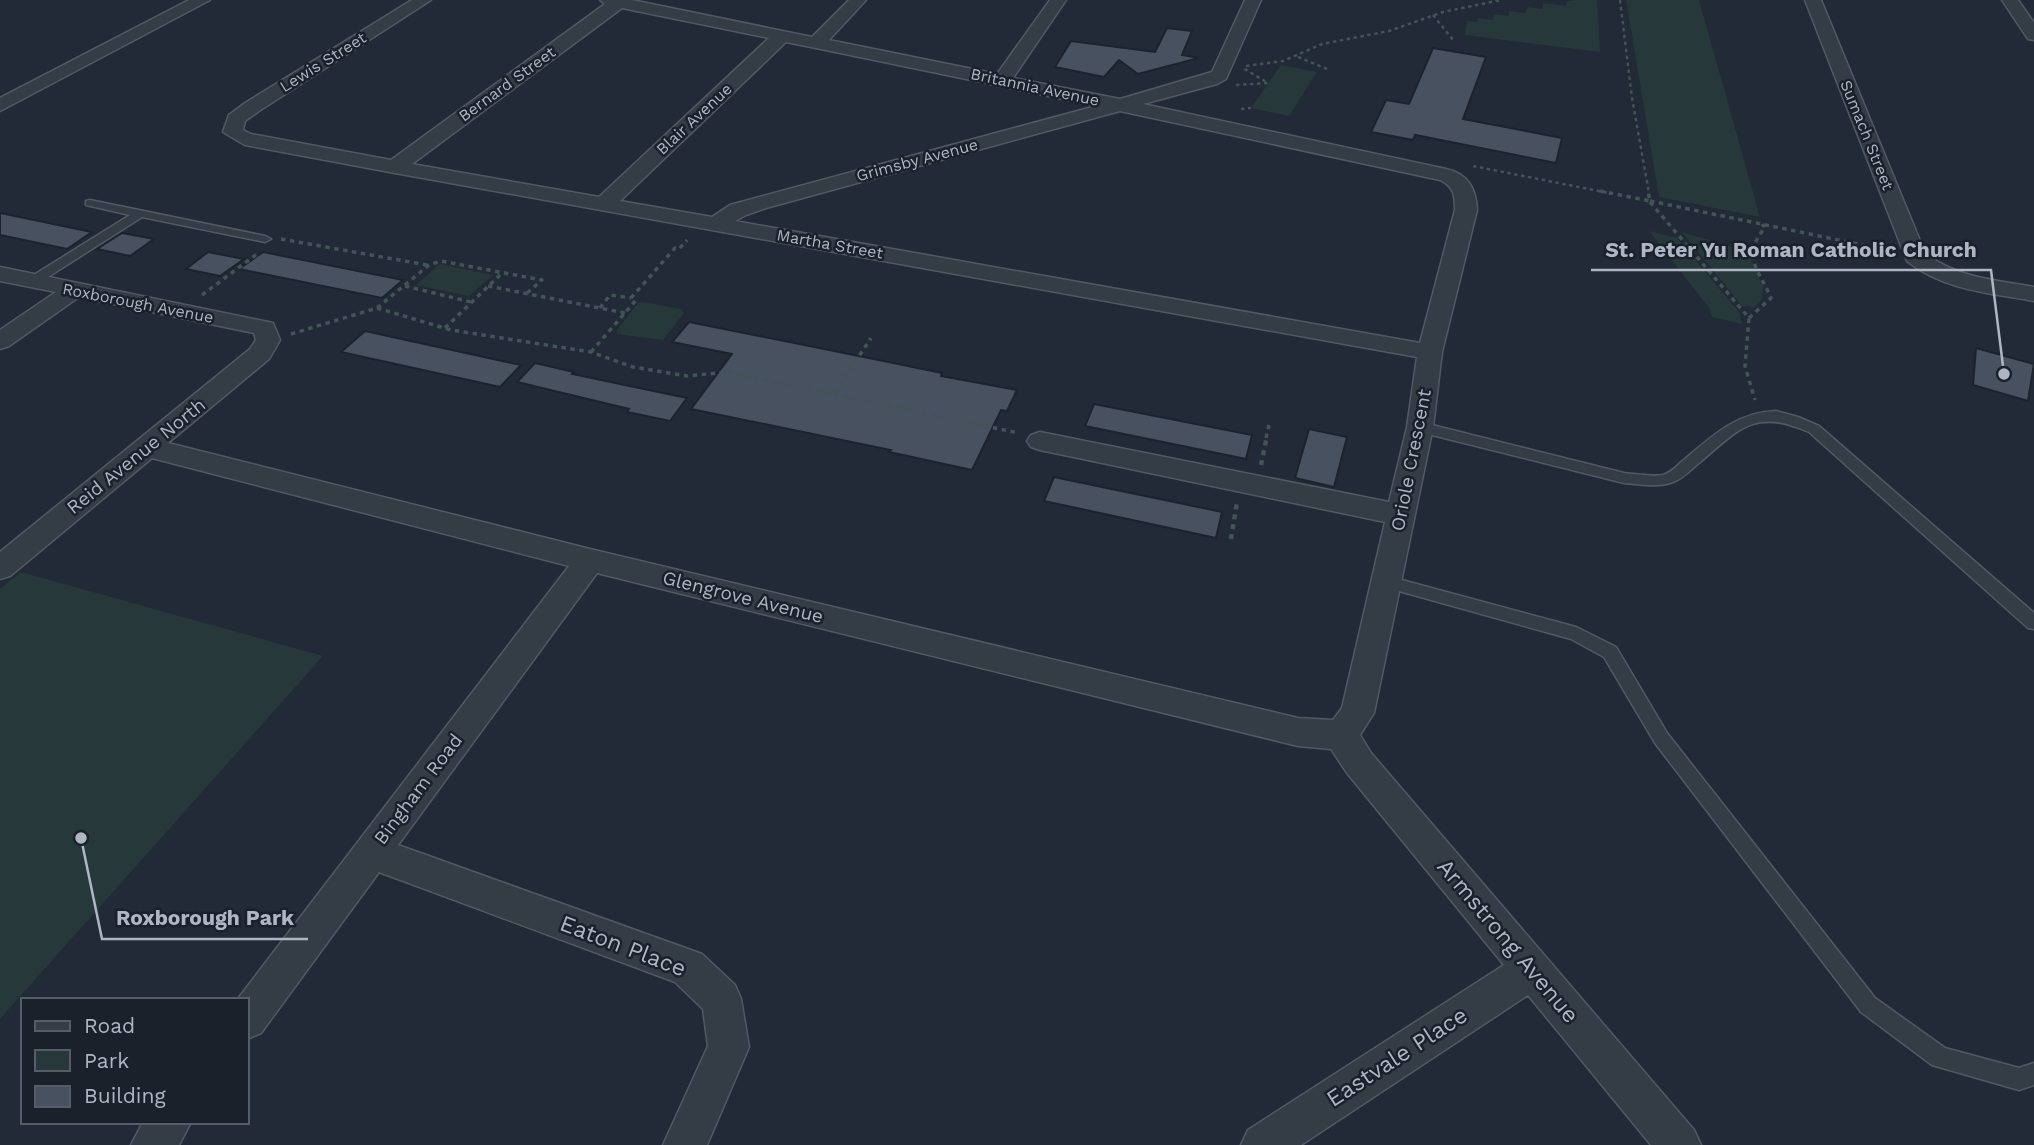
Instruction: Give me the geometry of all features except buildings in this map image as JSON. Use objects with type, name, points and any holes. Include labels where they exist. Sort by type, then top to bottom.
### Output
[{"type":"street","points":[[0,105],[202,0]]},
{"type":"street","name":"Lewis Street","points":[[233,132],[236,119],[252,107],[423,0]]},
{"type":"street","points":[[816,43],[858,0]]},
{"type":"street","points":[[1002,80],[1058,0]]},
{"type":"street","points":[[1224,66],[1253,0]]},
{"type":"street","name":"Sumach Street","points":[[1814,0],[1921,261]]},
{"type":"street","points":[[2010,0],[2034,35]]},
{"type":"street","name":"Britannia Avenue","points":[[613,1],[656,4],[816,43],[1120,105],[1453,178]]},
{"type":"street","name":"Bernard Street","points":[[396,167],[613,1]]},
{"type":"street","name":"Blair Avenue","points":[[605,203],[783,35]]},
{"type":"street","name":"Grimsby Avenue","points":[[718,223],[737,210],[1211,80],[1220,75],[1224,66]]},
{"type":"street","name":"Martha Street","points":[[233,132],[244,139],[396,167],[1430,352]]},
{"type":"street","name":"Oriole Crescent","points":[[1341,735],[1357,713],[1420,427],[1430,352],[1466,210],[1466,190],[1453,178]]},
{"type":"street","points":[[1921,261],[1949,276],[2034,294]]},
{"type":"street","name":"Roxborough Avenue","points":[[0,274],[179,313],[264,328],[268,340]]},
{"type":"street","points":[[0,341],[73,291]]},
{"type":"street","name":"Reid Avenue North","points":[[0,568],[260,354],[268,340]]},
{"type":"street","points":[[1040,441],[1401,515]]},
{"type":"street","name":"Glengrove Avenue","points":[[146,447],[590,560],[1298,732],[1341,735]]},
{"type":"street","name":"Bingham Road","points":[[248,1018],[590,560]]},
{"type":"street","name":"Armstrong Avenue","points":[[1341,735],[1359,763],[1679,1145]]},
{"type":"street","name":"Eaton Place","points":[[371,852],[688,968],[705,983],[721,999],[729,1047],[685,1145]]},
{"type":"street","name":"Eastvale Place","points":[[1263,1145],[1532,970]]},
{"type":"street","points":[[153,1145],[169,1124]]},
{"type":"lane","points":[[90,202],[269,242]]},
{"type":"lane","points":[[33,281],[141,213]]},
{"type":"lane","points":[[1420,427],[1623,478],[1648,480],[1670,479],[1744,419],[1764,416],[1797,420],[1814,429],[2034,623]]},
{"type":"lane","points":[[1387,582],[1576,634],[1610,652],[1661,738],[1868,1006],[1940,1057],[2019,1079],[2034,1074]]},
{"type":"path","points":[[1224,66],[1257,66],[1297,56],[1322,44],[1389,31],[1433,16],[1501,0]]},
{"type":"path","points":[[1620,0],[1632,98],[1650,201],[1749,318]]},
{"type":"path","points":[[1433,16],[1454,41]]},
{"type":"path","points":[[1297,56],[1328,69]]},
{"type":"path","points":[[1453,178],[1469,165],[1762,223],[1921,261]]},
{"type":"path","points":[[1762,223],[1765,228],[1753,242],[1751,252],[1771,298],[1749,318],[1745,366],[1755,400],[1764,416]]},
{"type":"path","points":[[631,298],[675,248],[679,249],[690,236],[678,234]]},
{"type":"path","points":[[179,313],[269,242],[429,265]]},
{"type":"path","points":[[268,340],[377,308],[429,265],[441,261],[542,281],[526,294]]},
{"type":"path","points":[[444,328],[503,273]]},
{"type":"path","points":[[404,285],[472,302]]},
{"type":"path","points":[[488,286],[625,313]]},
{"type":"path","points":[[592,352],[637,299],[610,295],[600,308]]},
{"type":"path","points":[[377,308],[444,328],[592,352],[632,367],[687,376],[728,372],[1011,430],[1040,441]]},
{"type":"path","points":[[834,394],[870,338]]},
{"type":"path","points":[[1231,539],[1269,425]]},
{"type":"green space","points":[[1597,0],[1600,52],[1465,35],[1467,21],[1477,22],[1478,18],[1493,20],[1494,14],[1509,16],[1509,11],[1526,13],[1527,7],[1542,9],[1543,3],[1566,6],[1567,1]]},
{"type":"green space","points":[[1626,0],[1699,0],[1760,217],[1659,197]]},
{"type":"green space","points":[[1281,65],[1317,72],[1289,116],[1251,108]]},
{"type":"green space","points":[[1649,231],[1677,238],[1739,312],[1742,324],[1712,317],[1709,308]]},
{"type":"green space","points":[[1682,232],[1747,251],[1763,286],[1762,299],[1754,307],[1742,306]]},
{"type":"green space","points":[[440,264],[493,275],[469,296],[416,285]]},
{"type":"green space","points":[[638,303],[681,309],[684,313],[663,340],[617,334],[617,330]]},
{"type":"green space","points":[[21,572],[323,656],[0,1019],[0,589]]},
{"type":"place","name":"St. Peter Yu Roman Catholic Church","points":[[2004,374]]},
{"type":"place","name":"Roxborough Park","points":[[81,838]]}]
